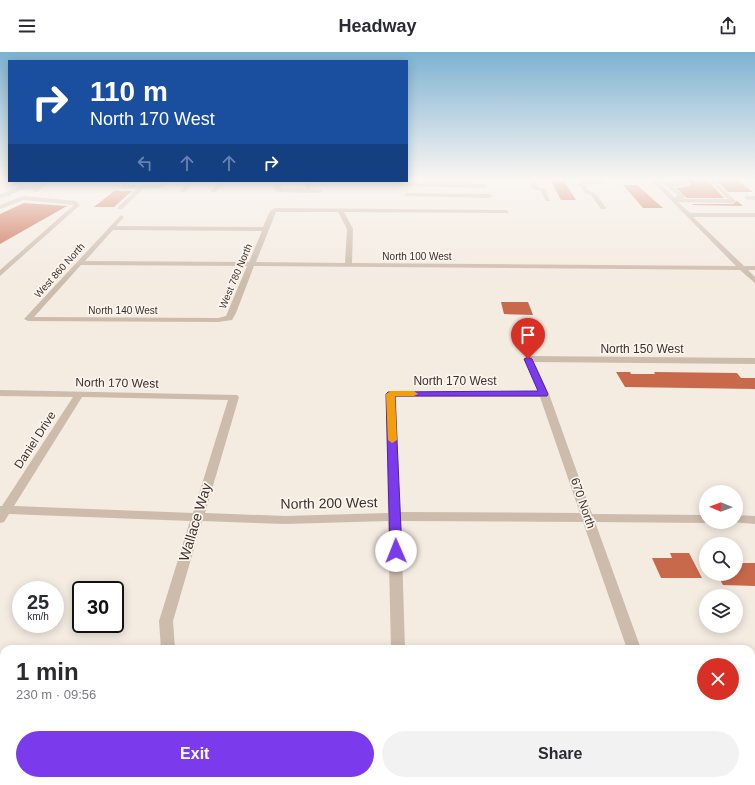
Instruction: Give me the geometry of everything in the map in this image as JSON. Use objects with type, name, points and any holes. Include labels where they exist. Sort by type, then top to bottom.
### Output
[{"type":"street","points":[[0,274],[66,214]]},
{"type":"street","name":"West 780 North","points":[[218,320],[228,318],[232,312],[272,214]]},
{"type":"street","points":[[342,214],[350,229],[348,265]]},
{"type":"street","points":[[688,215],[755,215]]},
{"type":"street","points":[[688,215],[755,281]]},
{"type":"street","name":"West 860 North","points":[[28,319],[121,217]]},
{"type":"street","points":[[112,228],[266,229]]},
{"type":"street","name":"North 100 West","points":[[79,263],[755,268]]},
{"type":"street","name":"North 140 West","points":[[28,319],[218,320]]},
{"type":"street","name":"North 150 West","points":[[528,359],[755,361]]},
{"type":"street","name":"670 North","points":[[528,359],[544,394],[633,645]]},
{"type":"street","name":"North 170 West","points":[[0,393],[234,397]]},
{"type":"street","name":"North 170 West","points":[[395,516],[391,394],[544,394]]},
{"type":"street","name":"Daniel Drive","points":[[2,513],[79,395]]},
{"type":"street","name":"Wallace Way","points":[[168,645],[166,621],[234,397]]},
{"type":"street","name":"North 200 West","points":[[2,513],[197,516],[285,520],[395,516],[699,519]]},
{"type":"street","points":[[395,516],[398,645]]},
{"type":"street","points":[[743,520],[755,520]]},
{"type":"building","points":[[0,214],[53,214],[0,244]]},
{"type":"building","points":[[501,302],[528,302],[533,315],[504,314]]},
{"type":"building","points":[[616,372],[630,372],[631,374],[655,374],[654,372],[737,373],[741,378],[755,378],[755,389],[625,387]]},
{"type":"building","points":[[670,553],[689,553],[699,572],[699,578],[661,578],[652,558],[672,558]]},
{"type":"building","points":[[743,563],[755,563],[755,586],[723,585],[721,581],[743,581]]},
{"type":"slow traffic","points":[[392,440],[391,394],[414,394]]},
{"type":"route","points":[[396,551],[391,394],[544,394],[528,359]]}]
